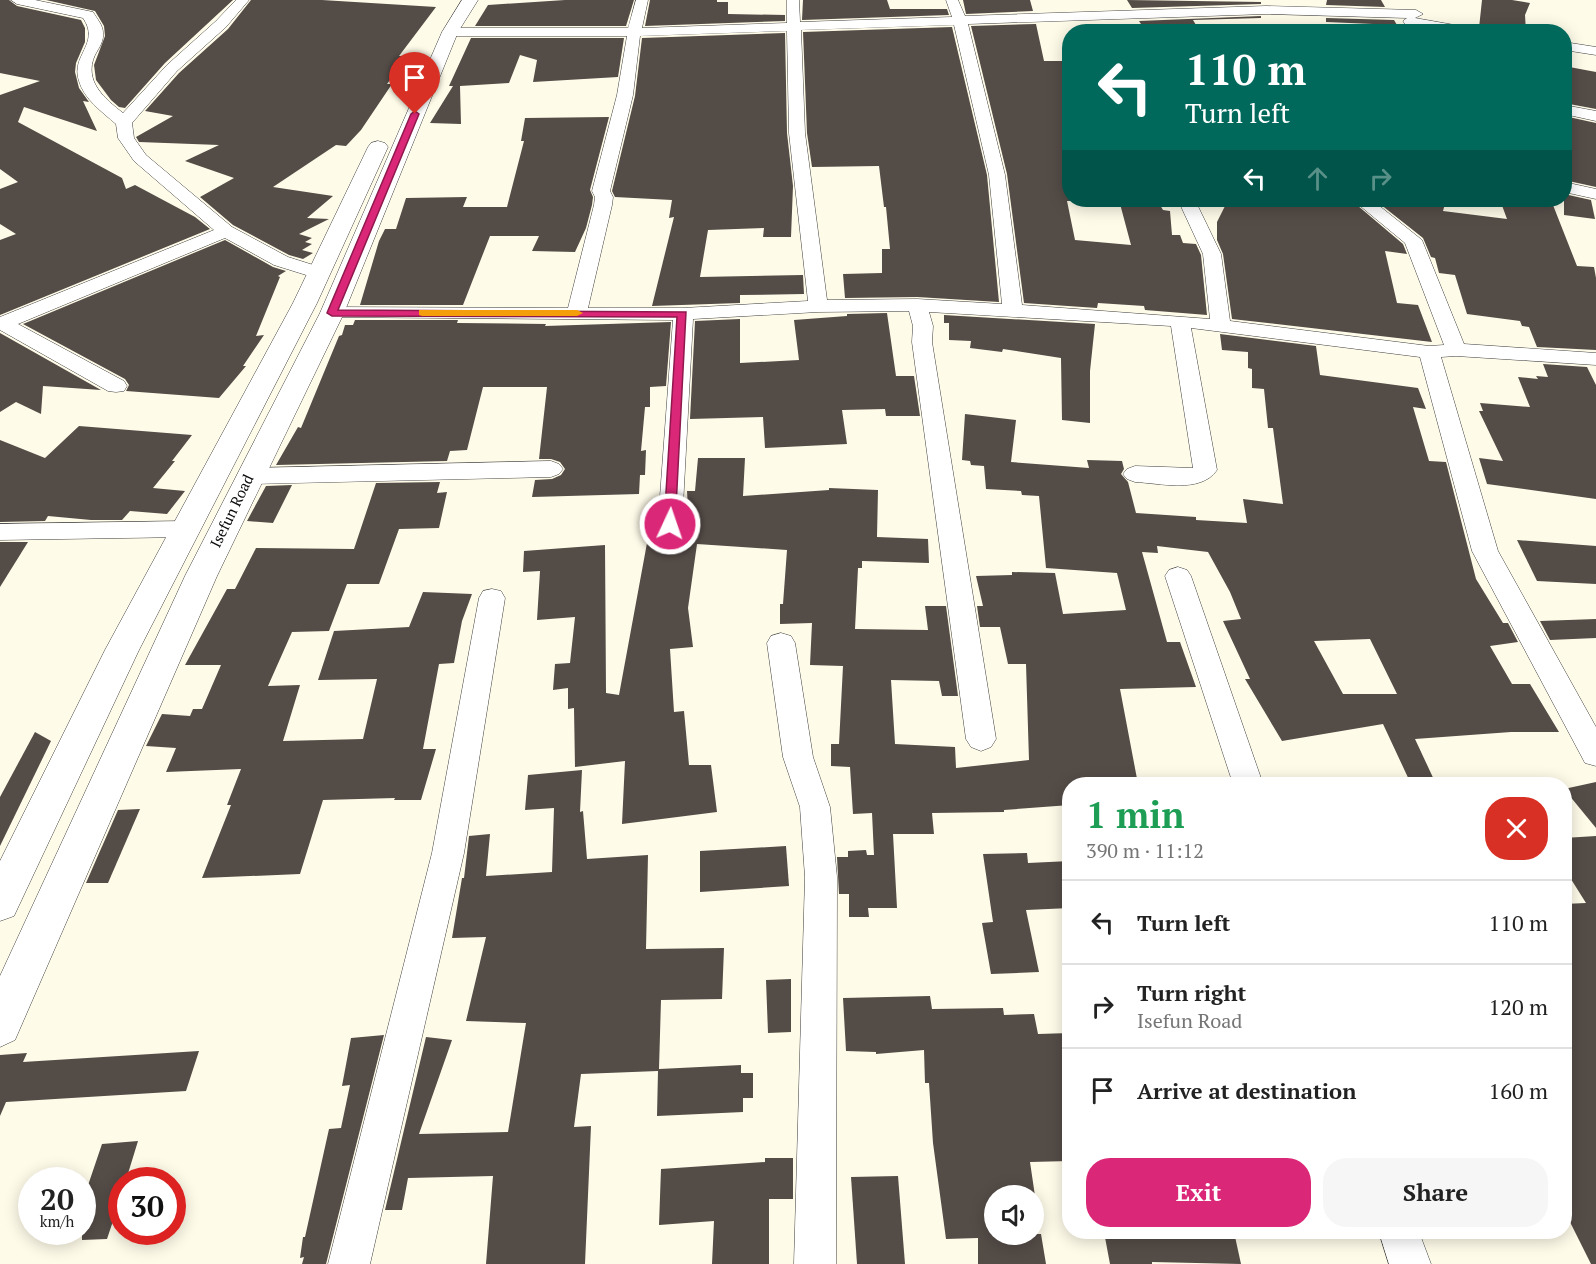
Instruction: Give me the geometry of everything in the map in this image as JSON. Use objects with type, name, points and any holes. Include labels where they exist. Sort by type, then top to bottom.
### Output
[{"type":"street","points":[[17,0],[88,15],[95,23],[98,36],[84,71],[89,85],[98,100],[124,122],[126,138],[140,158],[226,231],[281,261],[319,273]]},
{"type":"street","points":[[124,122],[172,68],[221,24],[243,0]]},
{"type":"street","name":"Isefun Road","points":[[0,903],[122,650],[319,273],[450,0]]},
{"type":"street","name":"Isefun Road","points":[[0,1025],[201,576],[332,313],[450,32],[470,0]]},
{"type":"street","points":[[577,313],[603,205],[604,197],[601,191],[625,95],[634,32],[642,0]]},
{"type":"street","points":[[793,0],[797,133],[818,306]]},
{"type":"street","points":[[952,0],[960,21],[997,175],[1013,310]]},
{"type":"street","points":[[1114,0],[1122,24]]},
{"type":"street","points":[[450,32],[634,32],[794,27],[1119,15],[1264,5],[1410,22],[1423,0]]},
{"type":"street","points":[[1572,47],[1596,49]]},
{"type":"street","points":[[1572,111],[1596,116]]},
{"type":"street","points":[[1572,189],[1596,194]]},
{"type":"street","points":[[1190,207],[1212,254],[1221,326]]},
{"type":"street","points":[[1371,207],[1413,240],[1456,350]]},
{"type":"street","points":[[1,323],[226,231]]},
{"type":"street","points":[[0,302],[31,310]]},
{"type":"street","points":[[917,305],[923,326],[922,342],[981,739]]},
{"type":"street","points":[[332,313],[683,314],[818,306],[917,305],[1180,321],[1429,352],[1456,350],[1596,359]]},
{"type":"street","points":[[670,524],[683,314]]},
{"type":"street","points":[[1135,474],[1190,477],[1199,475],[1205,470],[1180,321]]},
{"type":"street","points":[[1,323],[116,386]]},
{"type":"street","points":[[1429,352],[1485,551],[1596,754]]},
{"type":"street","points":[[249,476],[551,469]]},
{"type":"street","points":[[0,532],[186,529]]},
{"type":"street","points":[[1178,576],[1246,777]]},
{"type":"street","points":[[349,1264],[448,853],[492,598]]},
{"type":"street","points":[[781,643],[798,757],[815,807],[822,877],[815,1264]]},
{"type":"street","points":[[1401,1239],[1410,1264]]},
{"type":"building","points":[[0,0],[9,0],[17,6],[81,20],[85,28],[85,42],[76,63],[75,72],[79,88],[89,102],[83,101],[97,131],[24,107],[18,122],[122,178],[126,189],[135,185],[195,217],[210,229],[0,315],[0,240],[16,234],[0,224],[0,189],[18,182],[0,169],[0,95],[40,81],[0,73]]},
{"type":"building","points":[[46,0],[233,0],[165,63],[125,108],[119,107],[111,100],[96,80],[94,65],[105,36],[104,26],[95,11]]},
{"type":"building","points":[[251,0],[322,0],[436,7],[399,56],[405,56],[396,66],[400,66],[387,84],[392,84],[361,130],[346,146],[336,145],[273,187],[333,196],[307,218],[329,219],[299,234],[312,238],[305,242],[312,244],[302,250],[313,253],[303,259],[289,255],[233,225],[200,197],[234,178],[185,161],[219,145],[139,142],[136,137],[173,116],[145,111],[179,73],[228,29]]},
{"type":"building","points":[[565,0],[634,0],[626,26],[475,26],[488,5]]},
{"type":"building","points":[[650,0],[717,0],[717,2],[728,2],[728,14],[785,15],[785,21],[645,26]]},
{"type":"building","points":[[803,0],[887,0],[890,9],[947,9],[949,15],[802,20]]},
{"type":"building","points":[[963,0],[1030,0],[1033,11],[966,14]]},
{"type":"building","points":[[1127,0],[1261,2],[1261,4],[1132,8]]},
{"type":"building","points":[[1327,0],[1381,0],[1385,7],[1326,5]]},
{"type":"building","points":[[1482,0],[1512,0],[1530,3],[1525,15],[1526,24],[1479,24]]},
{"type":"building","points":[[1261,16],[1261,18],[1193,20],[1195,24],[1141,24],[1139,21]]},
{"type":"building","points":[[1326,18],[1394,20],[1396,24],[1373,24],[1326,22]]},
{"type":"building","points":[[1036,24],[1044,61],[1062,61],[1062,207],[1068,207],[1075,240],[1131,245],[1121,207],[1161,207],[1163,210],[1170,211],[1172,235],[1180,235],[1183,243],[1196,244],[1201,255],[1207,315],[1145,310],[1144,306],[1098,303],[1097,308],[1024,303],[1007,174],[971,26]]},
{"type":"building","points":[[952,27],[987,175],[999,302],[917,297],[845,298],[843,274],[882,273],[882,249],[890,249],[886,207],[884,207],[879,166],[812,167],[807,133],[803,32]]},
{"type":"building","points":[[785,33],[787,133],[793,186],[791,237],[763,237],[764,228],[708,230],[700,277],[803,275],[804,294],[740,295],[740,303],[652,306],[674,217],[669,218],[672,200],[615,197],[612,191],[635,96],[642,38]]},
{"type":"building","points":[[471,38],[624,38],[618,77],[533,82],[537,60],[520,55],[509,83],[460,86],[461,124],[430,123],[453,86],[449,86]]},
{"type":"building","points":[[1572,68],[1596,72],[1596,109],[1572,104]]},
{"type":"building","points":[[609,117],[590,190],[593,197],[592,205],[586,228],[575,252],[532,251],[539,236],[490,236],[463,305],[360,305],[379,241],[385,229],[396,229],[406,198],[467,197],[463,207],[507,207],[524,141],[521,141],[525,118]]},
{"type":"building","points":[[1572,118],[1596,123],[1596,187],[1572,182]]},
{"type":"building","points":[[1572,196],[1591,200],[1595,219],[1564,215],[1564,207],[1572,207]]},
{"type":"building","points":[[1224,207],[1359,207],[1403,244],[1407,254],[1385,251],[1397,303],[1418,305],[1432,342],[1232,319],[1223,254],[1217,240],[1217,222]]},
{"type":"building","points":[[1384,207],[1444,207],[1443,211],[1507,219],[1503,207],[1554,207],[1577,266],[1594,267],[1596,350],[1537,347],[1529,327],[1522,326],[1520,321],[1467,314],[1455,275],[1439,273],[1435,258],[1431,257],[1423,238]]},
{"type":"building","points":[[225,240],[273,267],[286,271],[278,276],[280,277],[256,336],[264,335],[243,366],[246,366],[219,398],[126,391],[129,385],[125,379],[23,324]]},
{"type":"building","points":[[887,313],[896,376],[914,376],[920,416],[886,416],[885,409],[842,410],[847,444],[765,448],[763,417],[690,419],[695,321],[740,319],[740,363],[799,360],[794,320],[847,316],[847,314]]},
{"type":"building","points":[[944,315],[1095,324],[1090,371],[1090,423],[1062,420],[1061,358],[1003,349],[1002,352],[970,348],[971,341],[949,340],[949,323],[944,323]]},
{"type":"building","points":[[355,320],[458,320],[457,323],[546,324],[545,326],[671,322],[666,386],[650,387],[650,407],[645,407],[641,451],[646,450],[645,475],[640,475],[639,494],[532,497],[535,480],[552,479],[561,475],[565,469],[560,462],[539,459],[547,387],[483,387],[467,450],[450,451],[447,461],[276,465],[298,427],[301,428],[339,336],[342,335],[345,325],[353,325]]},
{"type":"building","points":[[0,333],[101,390],[43,386],[41,414],[16,402],[0,412]]},
{"type":"building","points":[[1220,334],[1316,346],[1320,375],[1418,388],[1426,409],[1413,407],[1429,461],[1446,462],[1476,579],[1503,623],[1508,623],[1518,642],[1490,646],[1512,684],[1530,684],[1559,732],[1511,732],[1415,739],[1433,777],[1408,777],[1383,724],[1282,741],[1245,679],[1250,679],[1223,621],[1241,619],[1230,592],[1208,552],[1157,546],[1158,553],[1142,552],[1167,642],[1180,642],[1196,687],[1120,689],[1137,777],[1062,777],[1062,806],[1004,810],[1004,812],[932,813],[934,834],[893,834],[897,908],[868,908],[869,917],[849,917],[849,894],[839,894],[837,857],[848,857],[848,851],[866,850],[867,855],[874,855],[872,813],[853,814],[850,767],[831,766],[831,744],[839,744],[843,666],[810,665],[812,623],[780,624],[780,604],[783,604],[787,550],[697,544],[688,608],[693,647],[670,649],[674,712],[684,711],[689,765],[711,765],[717,812],[622,824],[625,761],[575,767],[574,708],[568,709],[568,688],[553,690],[555,664],[570,663],[575,617],[537,620],[540,571],[523,572],[524,551],[605,545],[606,693],[619,695],[647,543],[690,542],[687,491],[695,491],[698,458],[745,458],[743,496],[829,490],[829,488],[878,490],[877,537],[928,539],[929,563],[862,561],[862,568],[858,568],[855,629],[928,630],[925,606],[946,606],[958,696],[942,696],[939,681],[891,680],[895,744],[955,747],[956,768],[1029,760],[1026,664],[1008,664],[1000,627],[980,627],[977,606],[983,606],[976,576],[1012,575],[1012,572],[1055,573],[1063,614],[1126,610],[1117,573],[1046,568],[1039,496],[1022,495],[1021,491],[986,489],[984,466],[971,465],[970,461],[962,460],[965,414],[1016,420],[1011,462],[1089,468],[1087,460],[1122,461],[1124,469],[1121,474],[1128,482],[1136,513],[1247,523],[1243,499],[1283,504],[1273,428],[1268,428],[1264,389],[1252,388],[1252,369],[1248,368],[1248,352],[1222,350]],"holes":[[[1370,639],[1397,694],[1343,694],[1314,641]]]},
{"type":"building","points":[[1543,364],[1587,367],[1596,385],[1596,499],[1487,484],[1479,458],[1503,461],[1479,411],[1483,411],[1480,403],[1530,407],[1518,377],[1538,379],[1536,376],[1548,377]]},
{"type":"building","points":[[79,426],[192,435],[153,488],[185,491],[167,514],[130,511],[122,520],[48,516],[45,521],[0,522],[0,440],[45,458]]},
{"type":"building","points":[[440,482],[437,493],[447,492],[439,528],[399,529],[379,584],[347,584],[329,631],[292,632],[268,686],[300,685],[283,741],[363,739],[377,679],[318,680],[334,631],[409,627],[423,592],[472,594],[462,621],[454,663],[439,664],[423,749],[436,749],[421,800],[394,800],[395,798],[323,800],[300,874],[202,878],[231,805],[227,805],[241,769],[166,772],[176,748],[146,746],[162,714],[190,716],[193,709],[202,709],[221,665],[185,665],[227,589],[235,589],[256,548],[354,549],[376,483]]},
{"type":"building","points":[[292,485],[273,523],[247,521],[266,486]]},
{"type":"building","points":[[1517,540],[1596,546],[1596,584],[1537,581]]},
{"type":"building","points":[[0,542],[28,542],[0,587]]},
{"type":"building","points":[[1596,619],[1596,638],[1550,640],[1540,621]]},
{"type":"building","points":[[35,732],[51,741],[0,846],[0,797]]},
{"type":"building","points":[[582,770],[580,812],[583,811],[587,859],[648,855],[646,949],[724,948],[722,999],[661,1000],[659,1069],[741,1065],[741,1073],[753,1073],[753,1098],[743,1098],[743,1112],[657,1116],[658,1071],[581,1074],[574,1127],[591,1126],[585,1264],[486,1264],[493,1176],[408,1178],[402,1210],[385,1210],[426,1037],[452,1040],[419,1134],[508,1132],[526,1023],[466,1021],[486,937],[452,938],[462,878],[464,878],[469,836],[490,834],[486,876],[552,872],[554,808],[525,810],[528,775]]},
{"type":"building","points":[[1596,782],[1596,828],[1572,799],[1572,787]]},
{"type":"building","points":[[140,809],[108,883],[86,883],[118,810]]},
{"type":"building","points":[[1596,836],[1596,1264],[1591,1264],[1572,1226],[1572,904],[1586,903],[1572,881],[1572,838]]},
{"type":"building","points":[[786,846],[789,886],[700,892],[700,851]]},
{"type":"building","points":[[1027,853],[1028,863],[1062,861],[1062,908],[1026,910],[1039,972],[991,974],[982,923],[993,922],[983,854]]},
{"type":"building","points":[[791,979],[791,1032],[768,1033],[766,980]]},
{"type":"building","points":[[930,996],[932,1009],[1003,1008],[1004,1015],[1034,1014],[1038,1034],[1062,1033],[1062,1161],[1030,1162],[1033,1185],[984,1185],[984,1245],[1043,1245],[1046,1264],[978,1264],[978,1238],[946,1239],[933,1143],[929,1083],[925,1083],[924,1050],[876,1054],[876,1052],[846,1051],[843,998]]},
{"type":"building","points":[[384,1035],[326,1264],[302,1264],[304,1257],[300,1258],[303,1237],[305,1237],[329,1129],[341,1128],[350,1085],[342,1086],[351,1038]]},
{"type":"building","points":[[199,1051],[186,1091],[6,1102],[0,1116],[0,1055],[27,1053],[23,1062]]},
{"type":"building","points":[[138,1141],[130,1167],[108,1167],[108,1236],[107,1239],[96,1239],[94,1167],[102,1144]]},
{"type":"building","points":[[765,1158],[793,1158],[793,1199],[769,1199],[769,1264],[712,1264],[714,1221],[659,1225],[661,1169],[765,1162]]},
{"type":"building","points":[[898,1176],[905,1264],[857,1264],[851,1177]]},
{"type":"building","points":[[1105,1239],[1236,1239],[1241,1264],[1152,1262],[1152,1264],[1110,1264]]},
{"type":"slow traffic","points":[[422,313],[577,313]]},
{"type":"route","points":[[415,114],[332,313],[683,314],[670,524]]}]
